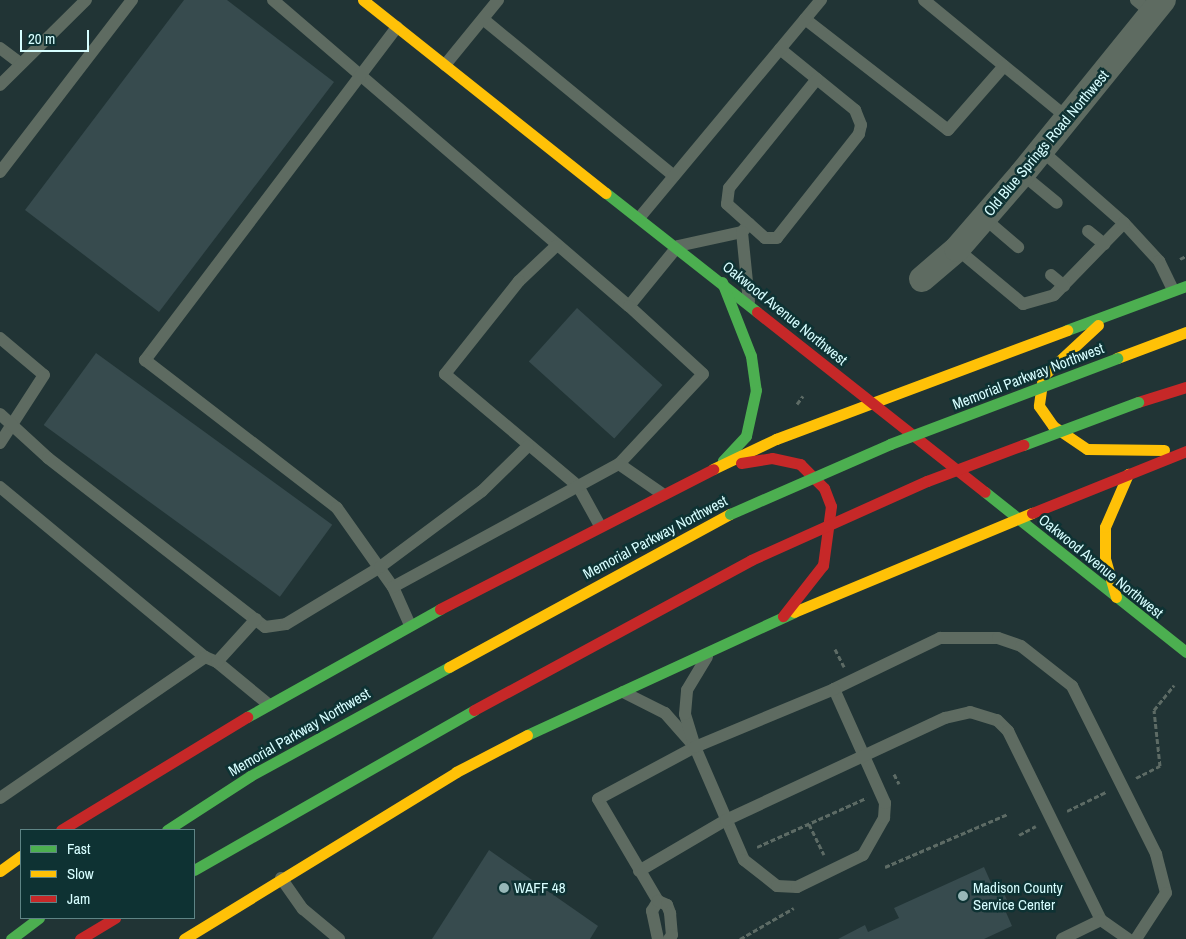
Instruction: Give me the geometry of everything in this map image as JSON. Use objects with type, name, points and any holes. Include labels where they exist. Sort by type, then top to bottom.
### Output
[{"type":"main road","name":"Oakwood Avenue Northwest","points":[[362,0],[678,246],[1186,652]]},
{"type":"main road","points":[[717,467],[746,436],[756,390],[751,356],[722,282]]},
{"type":"main road","points":[[64,829],[268,704],[410,625],[661,493],[717,467],[873,402],[1186,286]]},
{"type":"main road","points":[[1122,309],[1084,334],[1043,376],[1039,406],[1053,426],[1087,449],[1133,453],[1186,447]]},
{"type":"main road","name":"Memorial Parkway Northwest","points":[[169,829],[250,776],[730,514],[890,444],[1186,332]]},
{"type":"main road","points":[[197,869],[440,728],[751,560],[926,481],[1138,402],[1186,387]]},
{"type":"main road","points":[[184,939],[281,877],[456,772],[621,691],[780,619],[1017,518],[1186,451]]},
{"type":"main road","points":[[717,467],[772,458],[800,464],[824,488],[831,506],[822,565],[780,619]]},
{"type":"main road","points":[[1116,597],[1105,559],[1105,527],[1128,474]]},
{"type":"main road","points":[[0,871],[20,857]]},
{"type":"main road","points":[[0,933],[24,919]]},
{"type":"main road","points":[[11,939],[38,919]]},
{"type":"main road","points":[[80,939],[113,919]]},
{"type":"main road","points":[[108,939],[128,923]]},
{"type":"street","name":"Old Blue Springs Road Northwest","points":[[922,279],[957,249],[1042,151],[1068,119],[1150,4]]},
{"type":"lane","points":[[0,85],[86,0]]},
{"type":"lane","points":[[0,172],[132,0]]},
{"type":"lane","points":[[273,0],[362,74],[556,246],[629,306],[703,374],[619,464],[393,588]]},
{"type":"lane","points":[[445,65],[498,0]]},
{"type":"lane","points":[[640,217],[821,0]]},
{"type":"lane","points":[[924,0],[1068,119]]},
{"type":"lane","points":[[483,19],[674,176]]},
{"type":"lane","points":[[804,19],[948,130],[1004,66]]},
{"type":"lane","points":[[397,27],[146,360],[337,508],[380,567],[393,588],[410,625]]},
{"type":"lane","points":[[0,48],[21,64]]},
{"type":"lane","points":[[780,49],[855,110],[859,134],[777,238],[765,238],[746,228],[727,204],[729,188],[816,79]]},
{"type":"lane","points":[[1042,151],[1124,223],[1159,261],[1173,290]]},
{"type":"lane","points":[[1022,174],[1056,203]]},
{"type":"lane","points":[[984,218],[1018,248]]},
{"type":"lane","points":[[957,249],[1023,304],[1054,295],[1124,223]]},
{"type":"lane","points":[[629,306],[678,246],[746,228]]},
{"type":"lane","points":[[746,228],[750,304]]},
{"type":"lane","points":[[1088,231],[1104,244]]},
{"type":"lane","points":[[556,246],[519,281],[445,374],[528,446],[578,486],[599,524]]},
{"type":"lane","points":[[1051,275],[1064,286]]},
{"type":"lane","points":[[0,338],[44,375],[5,419],[0,443]]},
{"type":"lane","points":[[5,419],[48,458],[265,626],[286,624],[380,567],[482,491],[528,446]]},
{"type":"lane","points":[[619,464],[661,493]]},
{"type":"lane","points":[[0,487],[204,658],[218,662],[268,704]]},
{"type":"lane","points":[[218,662],[256,619]]},
{"type":"lane","points":[[669,939],[672,935],[670,913],[667,905],[658,900],[639,871],[598,799],[695,747],[834,689],[940,638],[957,636],[998,638],[1021,646],[1056,670],[1072,686],[1163,875],[1166,893],[1136,939]]},
{"type":"lane","points":[[710,652],[688,690],[685,714],[695,747],[744,860],[759,875],[777,886],[797,887],[863,855],[876,838],[885,804],[834,689]]},
{"type":"lane","points":[[0,798],[204,658]]},
{"type":"lane","points":[[621,691],[665,713],[695,747]]},
{"type":"lane","points":[[639,871],[726,820],[865,758],[957,714],[984,714],[997,720],[1018,746],[1101,920],[1128,939]]},
{"type":"lane","points":[[281,877],[303,909],[339,939]]},
{"type":"lane","points":[[658,900],[652,911],[658,939]]},
{"type":"lane","points":[[1062,939],[1101,920]]},
{"type":"path","points":[[1180,259],[1186,256]]},
{"type":"path","points":[[836,649],[844,668]]},
{"type":"path","points":[[1134,779],[1160,766],[1154,710],[1174,684]]},
{"type":"path","points":[[1065,812],[1106,792]]},
{"type":"path","points":[[754,848],[866,798]]},
{"type":"path","points":[[885,867],[1008,814]]},
{"type":"path","points":[[809,824],[828,862]]},
{"type":"path","points":[[1019,835],[1038,825]]},
{"type":"path","points":[[740,939],[794,908]]},
{"type":"building","points":[[184,0],[227,0],[334,82],[159,312],[25,210]]},
{"type":"building","points":[[577,308],[662,385],[614,438],[529,362]]},
{"type":"building","points":[[96,353],[332,525],[280,597],[44,425]]},
{"type":"building","name":"WAFF 48","points":[[489,850],[598,926],[590,939],[432,939]]},
{"type":"building","name":"Madison County Service Center","points":[[984,867],[992,885],[999,882],[1010,907],[1005,910],[1012,926],[984,939],[838,939],[865,925],[868,932],[899,918],[894,908]]},
{"type":"traffic: fast","points":[[606,193],[757,312]]},
{"type":"traffic: fast","points":[[722,282],[751,356],[756,390],[746,436],[723,461]]},
{"type":"traffic: fast","points":[[1067,330],[1186,286]]},
{"type":"traffic: fast","points":[[730,514],[890,444],[1117,358]]},
{"type":"traffic: fast","points":[[1023,445],[1138,402]]},
{"type":"traffic: fast","points":[[985,492],[1186,652]]},
{"type":"traffic: fast","points":[[247,717],[440,609]]},
{"type":"traffic: fast","points":[[527,735],[794,612]]},
{"type":"traffic: fast","points":[[169,829],[250,776],[449,667]]},
{"type":"traffic: fast","points":[[195,869],[474,710]]},
{"type":"traffic: fast","points":[[11,939],[38,919]]},
{"type":"traffic: slow","points":[[363,0],[606,193]]},
{"type":"traffic: slow","points":[[1098,325],[1043,376],[1039,406],[1053,426],[1087,449],[1164,450]]},
{"type":"traffic: slow","points":[[713,469],[776,439],[1067,330]]},
{"type":"traffic: slow","points":[[1117,358],[1186,332]]},
{"type":"traffic: slow","points":[[1116,597],[1105,559],[1105,527],[1128,474]]},
{"type":"traffic: slow","points":[[794,612],[1032,513]]},
{"type":"traffic: slow","points":[[449,667],[730,514]]},
{"type":"traffic: slow","points":[[184,939],[456,772],[527,735]]},
{"type":"traffic: slow","points":[[0,871],[20,857]]},
{"type":"traffic: jam","points":[[757,312],[985,492]]},
{"type":"traffic: jam","points":[[1138,402],[1186,387]]},
{"type":"traffic: jam","points":[[751,560],[927,481],[1023,445]]},
{"type":"traffic: jam","points":[[1032,513],[1186,451]]},
{"type":"traffic: jam","points":[[741,463],[772,458],[800,464],[824,488],[831,506],[823,565],[783,616]]},
{"type":"traffic: jam","points":[[440,609],[713,469]]},
{"type":"traffic: jam","points":[[474,710],[751,560]]},
{"type":"traffic: jam","points":[[63,829],[247,717]]},
{"type":"traffic: jam","points":[[80,939],[113,919]]},
{"type":"place","name":"WAFF 48","points":[[504,888]]},
{"type":"place","name":"Madison County Service Center","points":[[963,896]]}]
